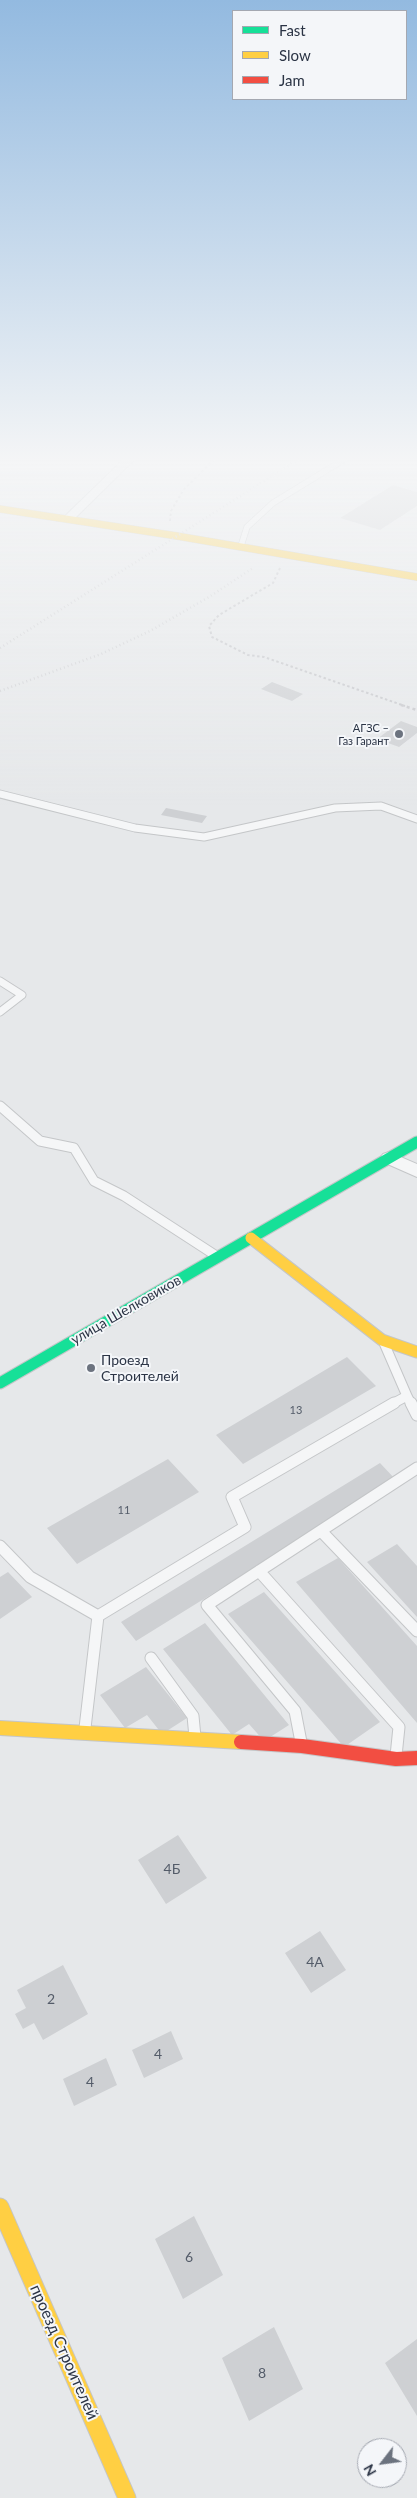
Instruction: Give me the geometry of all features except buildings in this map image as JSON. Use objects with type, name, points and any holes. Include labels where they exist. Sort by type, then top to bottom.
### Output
[{"type":"street","points":[[398,574],[417,577]]},
{"type":"street","name":"улица Шелковиков","points":[[0,1383],[417,1142]]},
{"type":"street","points":[[389,1158],[417,1170]]},
{"type":"street","points":[[252,1238],[382,1340],[417,1352]]},
{"type":"street","points":[[0,1728],[302,1746],[396,1759],[417,1758]]},
{"type":"street","name":"проезд Строителей","points":[[0,2207],[127,2498]]},
{"type":"lane","points":[[0,794],[135,828],[204,837],[335,808],[381,806],[417,819]]},
{"type":"lane","points":[[0,981],[22,995],[0,1012]]},
{"type":"lane","points":[[0,1106],[40,1141],[74,1148],[94,1181],[124,1196],[218,1257]]},
{"type":"lane","points":[[382,1340],[417,1415]]},
{"type":"lane","points":[[98,1616],[245,1527],[232,1497],[407,1396]]},
{"type":"lane","points":[[302,1746],[294,1710],[207,1605],[417,1468]]},
{"type":"lane","points":[[321,1530],[417,1631]]},
{"type":"lane","points":[[0,1546],[30,1577],[98,1616]]},
{"type":"lane","points":[[259,1571],[399,1726],[396,1759]]},
{"type":"lane","points":[[85,1733],[98,1616]]},
{"type":"lane","points":[[151,1658],[193,1716],[195,1739]]},
{"type":"path","points":[[279,574],[273,583],[218,615],[209,626],[212,638],[248,655],[264,658],[417,710]]},
{"type":"railway","points":[[0,648],[118,574]]},
{"type":"railway","points":[[0,691],[101,654],[150,631],[209,597],[245,574]]},
{"type":"traffic: fast","points":[[0,1383],[417,1142]]},
{"type":"traffic: slow","points":[[397,574],[417,577]]},
{"type":"traffic: slow","points":[[251,1238],[382,1340],[417,1352]]},
{"type":"traffic: slow","points":[[0,1728],[241,1742]]},
{"type":"traffic: slow","points":[[0,2207],[127,2498]]},
{"type":"traffic: jam","points":[[241,1742],[302,1746],[396,1759],[417,1758]]},
{"type":"place","name":"АГЗС – Газ Гарант","points":[[399,734]]},
{"type":"place","name":"Проезд Строителей","points":[[91,1368]]}]
